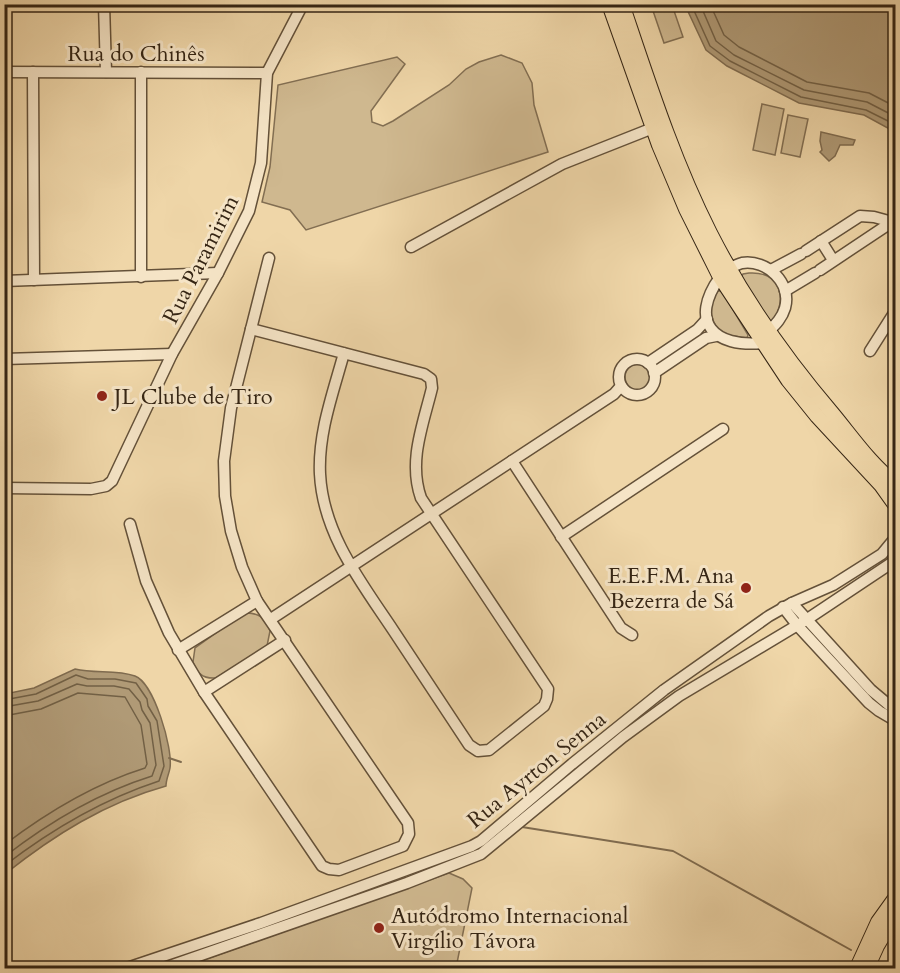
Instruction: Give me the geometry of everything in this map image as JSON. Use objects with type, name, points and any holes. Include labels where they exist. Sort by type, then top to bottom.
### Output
[{"type":"main road","points":[[609,4],[653,128],[686,209],[766,337],[788,380],[881,485],[896,506]]},
{"type":"main road","points":[[622,4],[680,167],[709,232],[724,273]]},
{"type":"main road","points":[[766,337],[863,451],[896,484]]},
{"type":"main road","points":[[857,969],[878,922],[896,897]]},
{"type":"main road","points":[[867,969],[877,946],[896,914]]},
{"type":"street","points":[[104,4],[106,72]]},
{"type":"street","name":"Rua Paramirim","points":[[4,488],[91,489],[106,486],[114,477],[172,354],[247,216],[258,179],[264,146],[267,73],[303,4]]},
{"type":"street","name":"Rua do Chinês","points":[[4,72],[267,73]]},
{"type":"street","points":[[33,72],[34,280]]},
{"type":"street","points":[[141,72],[141,277]]},
{"type":"street","points":[[411,247],[562,164],[653,128]]},
{"type":"street","points":[[771,270],[821,241],[854,218],[874,217],[894,223]]},
{"type":"street","points":[[874,217],[878,225],[876,233]]},
{"type":"street","points":[[785,291],[894,223]]},
{"type":"street","points":[[821,241],[833,261]]},
{"type":"street","points":[[130,524],[152,598],[178,650],[322,866],[339,870],[403,846],[409,834],[408,823],[257,601],[236,549],[228,514],[224,479],[228,426],[269,258]]},
{"type":"street","points":[[743,263],[758,264],[771,270],[780,279],[785,291],[785,306],[780,321],[766,337],[727,341],[716,336],[711,331],[707,319],[707,309],[711,294],[724,273],[743,263]]},
{"type":"street","points":[[4,281],[218,273]]},
{"type":"street","points":[[870,351],[896,310]]},
{"type":"street","points":[[648,363],[686,338],[707,319]]},
{"type":"street","points":[[251,329],[344,353],[424,374],[431,380],[432,388],[416,451],[415,470],[421,498],[548,689],[544,706],[492,749],[481,752],[469,745],[351,566],[327,516],[320,473],[324,427],[344,353]]},
{"type":"street","points":[[654,373],[706,338],[716,336]]},
{"type":"street","points":[[686,338],[692,347]]},
{"type":"street","points":[[4,359],[172,354]]},
{"type":"street","points":[[636,359],[648,363],[654,373],[654,384],[641,395],[630,394],[621,386],[619,374],[625,364],[636,359]]},
{"type":"street","points":[[271,619],[614,394],[621,386]]},
{"type":"street","points":[[561,537],[723,429]]},
{"type":"street","points":[[512,461],[621,628],[632,635]]},
{"type":"street","name":"Rua Ayrton Senna","points":[[128,969],[271,920],[472,846],[664,690],[788,605],[832,585],[882,554],[896,537]]},
{"type":"street","name":"Rua Ayrton Senna","points":[[164,969],[396,887],[481,854],[646,720],[679,696],[802,622],[896,560]]},
{"type":"street","points":[[178,650],[257,601]]},
{"type":"street","points":[[788,605],[869,703],[896,721]]},
{"type":"street","points":[[802,622],[871,690],[896,711]]},
{"type":"street","points":[[204,692],[285,640]]},
{"type":"street","points":[[481,854],[490,833]]},
{"type":"street","points":[[472,846],[476,847],[481,854]]},
{"type":"shaded area","points":[[651,5],[672,5],[683,37],[664,43]]},
{"type":"shaded area","points":[[501,55],[522,63],[532,83],[534,105],[548,152],[306,230],[290,210],[262,202],[270,167],[278,85],[397,57],[405,64],[371,111],[372,122],[383,126],[449,85],[466,69]]},
{"type":"shaded area","points":[[762,104],[784,109],[775,155],[753,150]]},
{"type":"shaded area","points":[[788,115],[808,119],[800,157],[781,153]]},
{"type":"shaded area","points":[[749,273],[768,276],[778,288],[780,304],[773,321],[769,321],[741,277]]},
{"type":"shaded area","points":[[718,291],[722,291],[748,335],[747,338],[720,334],[709,313],[714,296]]},
{"type":"shaded area","points":[[638,364],[647,368],[651,377],[647,386],[638,390],[629,386],[625,377],[629,368]]},
{"type":"shaded area","points":[[244,613],[257,615],[264,619],[270,631],[267,646],[216,678],[201,674],[193,662],[195,648]]},
{"type":"shaded area","name":"Autódromo Internacional Virgílio Távora","points":[[449,873],[463,879],[472,888],[456,968],[181,968]]},
{"type":"water","points":[[685,5],[895,5],[895,132],[864,115],[799,103],[727,66],[706,50]]},
{"type":"water","points":[[821,132],[855,140],[853,145],[840,145],[835,156],[829,161],[820,152],[822,150]]},
{"type":"water","points":[[75,669],[128,674],[142,681],[155,703],[165,732],[170,759],[166,786],[101,811],[42,846],[5,874],[5,694],[34,688]]},
{"type":"waterway","points":[[169,758],[181,762]]},
{"type":"waterway","points":[[522,827],[673,851],[851,950]]},
{"type":"waterway","points":[[875,965],[881,968]]},
{"type":"place","name":"JL Clube de Tiro","points":[[102,396]]},
{"type":"place","name":"E.E.F.M. Ana Bezerra de Sá","points":[[746,588]]},
{"type":"place","name":"Autódromo Internacional Virgílio Távora","points":[[379,928]]}]
